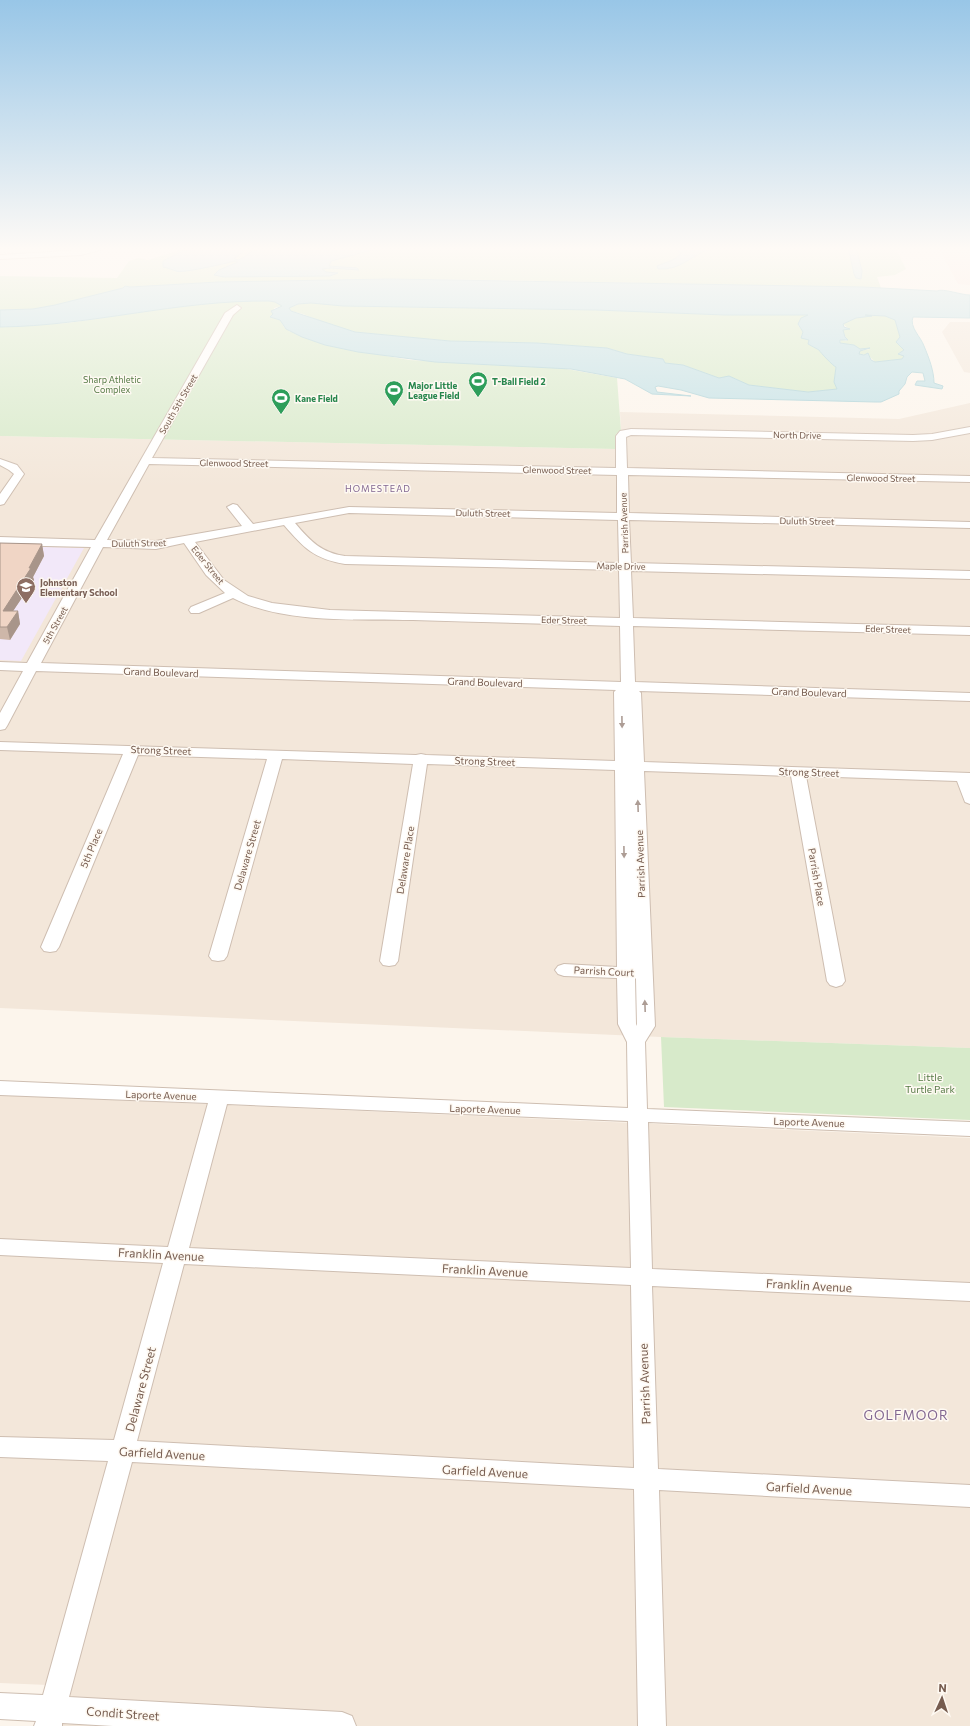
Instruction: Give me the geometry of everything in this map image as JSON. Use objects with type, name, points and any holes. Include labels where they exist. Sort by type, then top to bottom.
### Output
[{"type":"street","name":"South 5th Street","points":[[145,461],[220,328]]},
{"type":"street","name":"North Drive","points":[[624,433],[913,438],[932,437],[970,430]]},
{"type":"street","name":"Parrish Avenue","points":[[624,433],[621,436],[628,686],[634,693],[630,766],[626,972],[627,1024],[636,1042],[652,1726]]},
{"type":"street","name":"Glenwood Street","points":[[145,461],[970,479]]},
{"type":"street","name":"5th Street","points":[[0,726],[145,461]]},
{"type":"street","points":[[0,462],[17,469],[19,474],[0,502]]},
{"type":"street","points":[[233,507],[249,527]]},
{"type":"street","name":"Duluth Street","points":[[0,541],[156,544],[349,510],[970,525]]},
{"type":"street","name":"Maple Drive","points":[[287,521],[313,550],[326,557],[336,559],[970,575]]},
{"type":"street","name":"Eder Street","points":[[186,539],[220,583],[234,594],[272,607],[294,611],[330,614],[970,631]]},
{"type":"street","points":[[195,610],[234,594]]},
{"type":"street","name":"Grand Boulevard","points":[[0,666],[970,697]]},
{"type":"street","name":"Strong Street","points":[[0,746],[421,758],[966,777]]},
{"type":"street","name":"5th Place","points":[[50,947],[133,749]]},
{"type":"street","name":"Delaware Street","points":[[218,956],[276,754]]},
{"type":"street","name":"Delaware Place","points":[[389,961],[421,758]]},
{"type":"street","name":"Parrish Avenue","points":[[630,766],[644,973],[646,1026],[636,1042]]},
{"type":"street","name":"Parrish Place","points":[[798,772],[836,981]]},
{"type":"street","points":[[966,777],[970,799]]},
{"type":"street","name":"Parrish Court","points":[[564,970],[644,973]]},
{"type":"street","name":"Laporte Avenue","points":[[0,1088],[970,1129]]},
{"type":"street","name":"Delaware Street","points":[[50,1717],[61,1684],[218,1097]]},
{"type":"street","name":"Franklin Avenue","points":[[0,1247],[970,1292]]},
{"type":"street","name":"Garfield Avenue","points":[[0,1447],[124,1451],[970,1496]]},
{"type":"street","name":"Condit Street","points":[[0,1706],[50,1717],[342,1726]]},
{"type":"shaded area","points":[[946,328],[970,328],[970,373],[964,372],[942,332]]},
{"type":"shaded area","points":[[970,403],[970,1048],[661,1037],[0,1008],[0,436],[616,449],[616,434],[621,430],[620,412],[899,419]]},
{"type":"shaded area","name":"Johnston Elementary School","points":[[0,546],[84,548],[21,661],[0,660]]},
{"type":"shaded area","points":[[0,1095],[970,1138],[970,1726],[62,1726],[72,1686],[0,1683]]},
{"type":"green space","name":"Sharp Athletic Complex","points":[[0,328],[285,328],[289,331],[325,345],[409,360],[561,368],[617,378],[621,431],[616,434],[616,449],[0,436]]},
{"type":"green space","points":[[339,328],[800,328],[803,332],[801,337],[809,340],[808,344],[819,350],[836,367],[834,382],[837,389],[808,392],[749,385],[734,378],[719,378],[683,365],[665,363],[663,359],[627,354],[607,348],[537,343],[450,341],[355,332]]},
{"type":"green space","points":[[847,328],[897,328],[900,337],[897,343],[904,350],[899,353],[904,356],[902,359],[875,362],[868,355],[859,354],[860,351],[870,349],[860,349],[854,345],[840,343],[841,340],[847,341],[843,330],[849,329]]},
{"type":"green space","name":"Little Turtle Park","points":[[661,1037],[970,1048],[970,1120],[664,1107]]},
{"type":"water","points":[[285,328],[341,328],[355,332],[450,341],[537,343],[607,348],[627,354],[663,359],[665,363],[683,365],[719,378],[729,376],[749,385],[808,392],[837,389],[834,382],[836,367],[819,350],[808,344],[809,340],[801,338],[803,332],[800,328],[846,328],[850,329],[843,330],[845,337],[848,340],[840,340],[840,343],[854,345],[860,349],[870,348],[860,351],[859,354],[864,355],[868,353],[871,360],[875,362],[902,359],[904,356],[898,354],[904,350],[896,342],[900,337],[897,328],[914,328],[928,355],[934,383],[943,386],[942,389],[915,385],[917,381],[925,381],[923,373],[912,372],[907,377],[905,384],[899,391],[899,394],[881,402],[709,398],[681,390],[658,386],[655,387],[657,392],[691,396],[652,394],[625,379],[571,369],[435,362],[358,352],[325,345],[302,337]]},
{"type":"building","points":[[0,543],[42,544],[29,568],[31,568],[3,611],[18,611],[7,627],[0,627]]},
{"type":"place","name":"T-Ball Field 2","points":[[478,398]]},
{"type":"place","name":"Major Little League Field","points":[[394,407]]},
{"type":"place","name":"Kane Field","points":[[281,415]]},
{"type":"place","name":"Johnston Elementary School","points":[[26,604]]},
{"type":"district","name":"HOMESTEAD","points":[[378,488]]},
{"type":"district","name":"GOLFMOOR","points":[[906,1415]]}]
